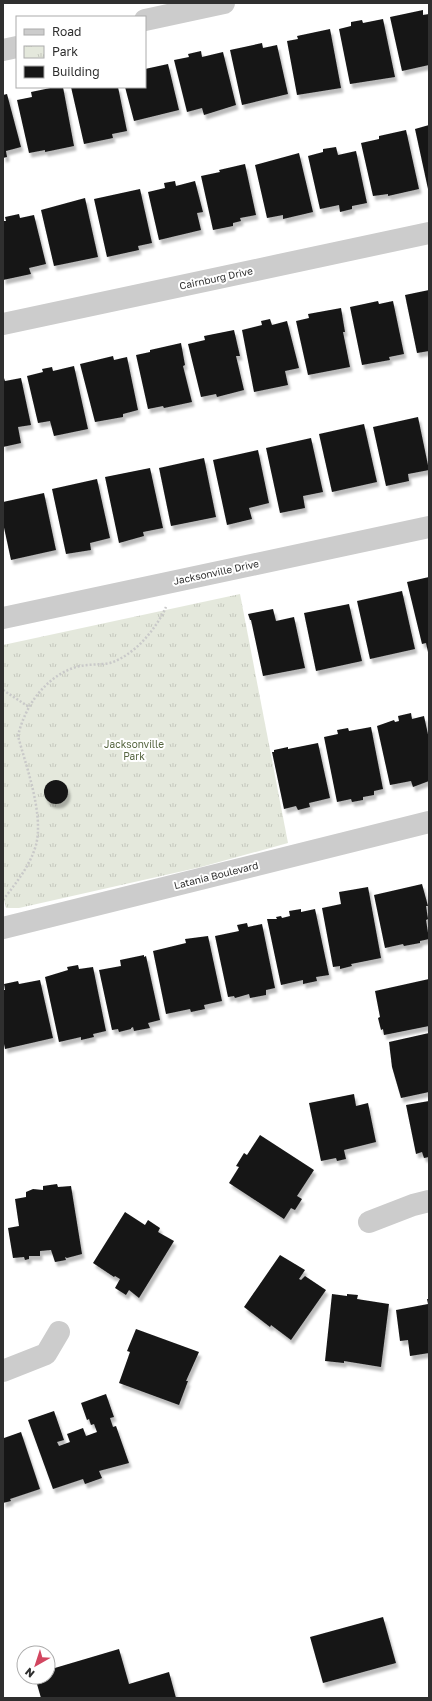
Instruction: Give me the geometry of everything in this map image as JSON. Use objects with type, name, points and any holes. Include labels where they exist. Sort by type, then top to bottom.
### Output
[{"type":"street","points":[[146,20],[224,3]]},
{"type":"street","points":[[3,50],[16,47]]},
{"type":"street","name":"Cairnburg Drive","points":[[3,324],[429,233]]},
{"type":"street","name":"Jacksonville Drive","points":[[3,618],[429,527]]},
{"type":"street","name":"Latania Boulevard","points":[[3,928],[429,822]]},
{"type":"street","points":[[370,1222],[413,1205],[429,1201]]},
{"type":"street","points":[[3,1371],[46,1354],[59,1332]]},
{"type":"path","points":[[3,900],[24,874],[36,844],[36,814],[18,736],[20,724],[38,694],[60,674],[81,666],[111,662],[132,650],[156,626],[166,607]]},
{"type":"path","points":[[3,690],[29,708]]},
{"type":"green space","name":"Jacksonville Park","points":[[240,594],[288,843],[201,867],[19,908],[6,908],[3,896],[3,645]]},
{"type":"building","points":[[423,10],[423,15],[429,14],[429,65],[402,71],[390,17]]},
{"type":"building","points":[[383,19],[395,77],[350,84],[339,29],[351,26],[351,22],[362,20],[363,23]]},
{"type":"building","points":[[330,29],[341,88],[297,95],[287,41],[298,39],[297,36]]},
{"type":"building","points":[[262,43],[263,48],[277,45],[288,94],[242,105],[230,50]]},
{"type":"building","points":[[201,51],[202,57],[223,52],[236,105],[204,115],[202,108],[187,112],[174,60],[189,57],[188,54]]},
{"type":"building","points":[[168,64],[179,110],[134,121],[125,88],[146,88],[146,69]]},
{"type":"building","points":[[50,88],[63,88],[74,146],[45,152],[45,150],[29,153],[17,100],[32,97],[31,92]]},
{"type":"building","points":[[71,88],[118,88],[127,131],[112,134],[113,138],[84,144]]},
{"type":"building","points":[[7,94],[21,147],[6,151],[7,157],[3,158],[3,95]]},
{"type":"building","points":[[429,125],[429,189],[428,189],[415,129]]},
{"type":"building","points":[[406,130],[419,189],[388,196],[388,194],[373,196],[361,143],[379,139],[379,136]]},
{"type":"building","points":[[336,147],[338,155],[356,151],[367,203],[352,206],[352,209],[340,212],[339,205],[320,209],[308,156],[323,152],[323,149]]},
{"type":"building","points":[[299,153],[313,212],[283,219],[283,215],[267,218],[255,165]]},
{"type":"building","points":[[245,164],[256,215],[240,218],[241,221],[233,223],[233,226],[213,230],[201,176]]},
{"type":"building","points":[[175,181],[176,186],[195,181],[203,212],[197,213],[201,230],[159,240],[148,192],[165,188],[164,183]]},
{"type":"building","points":[[140,189],[152,243],[138,246],[139,250],[107,257],[94,199]]},
{"type":"building","points":[[85,198],[98,257],[54,266],[41,210]]},
{"type":"building","points":[[19,214],[20,218],[34,215],[46,264],[29,268],[31,274],[3,280],[3,221],[6,221],[5,217]]},
{"type":"building","points":[[429,290],[429,351],[417,353],[405,295]]},
{"type":"building","points":[[378,301],[379,304],[393,301],[404,354],[389,357],[390,360],[362,365],[350,307]]},
{"type":"building","points":[[341,308],[345,332],[343,332],[350,367],[308,375],[296,321],[309,318],[308,314]]},
{"type":"building","points":[[270,319],[272,325],[287,321],[299,368],[285,371],[288,385],[254,392],[242,330],[262,325],[261,321]]},
{"type":"building","points":[[234,330],[240,356],[236,356],[244,390],[217,397],[216,394],[201,397],[188,344],[205,340],[204,336]]},
{"type":"building","points":[[181,343],[185,365],[183,366],[192,402],[164,408],[163,406],[148,409],[136,355],[150,352],[150,350]]},
{"type":"building","points":[[113,356],[114,360],[127,357],[138,410],[123,414],[123,417],[95,422],[80,364]]},
{"type":"building","points":[[74,366],[88,429],[54,436],[50,421],[38,423],[27,376],[43,372],[42,369],[52,367],[53,371]]},
{"type":"building","points":[[3,375],[5,381],[21,378],[31,425],[18,427],[21,443],[3,447]]},
{"type":"building","points":[[418,417],[429,470],[408,474],[409,481],[386,486],[373,427]]},
{"type":"building","points":[[364,424],[377,482],[332,492],[319,434]]},
{"type":"building","points":[[311,438],[323,492],[303,496],[305,508],[280,513],[266,448]]},
{"type":"building","points":[[258,450],[269,503],[249,508],[252,519],[227,525],[213,460]]},
{"type":"building","points":[[204,458],[216,517],[171,526],[159,468]]},
{"type":"building","points":[[150,468],[163,528],[143,532],[144,536],[119,543],[105,477]]},
{"type":"building","points":[[97,479],[110,538],[90,543],[91,550],[66,554],[52,489]]},
{"type":"building","points":[[44,493],[56,550],[11,560],[3,523],[3,502]]},
{"type":"building","points":[[429,577],[428,652],[426,643],[422,644],[407,582]]},
{"type":"building","points":[[402,591],[415,649],[370,659],[357,601]]},
{"type":"building","points":[[349,604],[362,661],[316,671],[304,613]]},
{"type":"building","points":[[273,609],[276,621],[294,617],[305,668],[263,676],[251,620],[248,614]]},
{"type":"building","points":[[411,713],[412,719],[424,716],[429,739],[429,781],[413,787],[411,781],[390,785],[377,726],[394,720],[395,722],[399,721],[398,716]]},
{"type":"building","points":[[371,727],[383,789],[374,791],[374,795],[363,797],[363,800],[352,802],[351,799],[337,802],[324,737],[338,734],[337,730],[348,728],[349,731]]},
{"type":"building","points":[[318,743],[330,798],[309,803],[310,807],[298,810],[296,806],[284,809],[272,752],[274,752],[274,750],[288,747],[288,749]]},
{"type":"building","points":[[56,780],[64,784],[68,792],[64,800],[56,804],[48,800],[44,792],[48,784]]},
{"type":"building","points":[[422,884],[428,906],[426,906],[428,919],[426,920],[429,939],[420,941],[420,943],[404,946],[403,944],[385,948],[374,895]]},
{"type":"building","points":[[368,887],[381,958],[351,964],[352,966],[340,969],[340,966],[333,967],[322,908],[341,904],[339,892]]},
{"type":"building","points":[[301,909],[301,912],[315,909],[329,975],[316,977],[317,981],[303,984],[303,980],[281,985],[267,919],[277,919],[276,917],[281,916],[282,918],[290,916],[289,911]]},
{"type":"building","points":[[247,923],[248,927],[262,924],[275,988],[266,990],[266,995],[250,998],[249,994],[235,998],[234,996],[228,997],[215,936],[239,931],[237,925]]},
{"type":"building","points":[[208,936],[222,1001],[204,1005],[205,1009],[191,1012],[190,1009],[166,1014],[153,951],[186,943],[185,939]]},
{"type":"building","points":[[144,955],[144,957],[146,956],[160,1020],[148,1023],[150,1028],[134,1031],[133,1027],[131,1029],[119,1032],[118,1029],[112,1030],[99,970],[121,966],[120,960]]},
{"type":"building","points":[[78,965],[79,969],[93,967],[106,1031],[93,1034],[94,1037],[81,1040],[81,1037],[59,1042],[45,977],[68,970],[67,967]]},
{"type":"building","points":[[429,979],[429,1026],[384,1035],[378,1018],[380,1017],[375,991]]},
{"type":"building","points":[[40,980],[53,1038],[5,1049],[3,1039],[4,984],[18,981],[19,984]]},
{"type":"building","points":[[429,1033],[429,1092],[401,1098],[392,1067],[389,1042]]},
{"type":"building","points":[[354,1094],[356,1106],[368,1103],[376,1142],[344,1150],[346,1159],[337,1161],[336,1158],[321,1161],[309,1103]]},
{"type":"building","points":[[429,1101],[429,1157],[424,1158],[422,1152],[416,1154],[406,1105]]},
{"type":"building","points":[[260,1135],[314,1170],[297,1196],[302,1199],[295,1210],[291,1208],[284,1219],[229,1183],[239,1167],[236,1166],[244,1153],[247,1155]]},
{"type":"building","points":[[57,1184],[58,1187],[71,1186],[82,1254],[67,1258],[65,1257],[66,1260],[55,1262],[51,1250],[40,1251],[40,1256],[29,1256],[29,1259],[25,1260],[24,1257],[13,1258],[8,1228],[19,1226],[15,1199],[26,1197],[26,1192],[33,1189],[43,1190],[43,1186]]},
{"type":"building","points":[[125,1212],[145,1225],[148,1220],[160,1228],[158,1232],[174,1241],[139,1298],[129,1290],[126,1295],[115,1288],[120,1279],[115,1276],[114,1277],[93,1263]]},
{"type":"building","points":[[280,1255],[305,1270],[299,1279],[301,1280],[305,1276],[326,1290],[291,1340],[271,1325],[270,1327],[244,1307]]},
{"type":"building","points":[[332,1294],[347,1296],[347,1294],[358,1295],[357,1299],[389,1304],[381,1367],[344,1361],[344,1363],[325,1361]]},
{"type":"building","points":[[427,1299],[429,1299],[429,1353],[410,1356],[408,1340],[400,1341],[396,1310],[428,1304]]},
{"type":"building","points":[[136,1329],[199,1352],[186,1381],[188,1381],[179,1405],[119,1383],[130,1352],[127,1351]]},
{"type":"building","points":[[106,1394],[114,1417],[110,1418],[113,1427],[116,1426],[129,1463],[99,1471],[102,1478],[85,1484],[83,1479],[53,1489],[28,1420],[54,1411],[64,1440],[57,1442],[59,1446],[70,1442],[67,1434],[83,1428],[86,1436],[97,1432],[94,1424],[91,1425],[89,1419],[87,1420],[81,1403]]},
{"type":"building","points":[[21,1432],[40,1489],[10,1499],[11,1501],[3,1503],[3,1435],[4,1438]]},
{"type":"building","points":[[383,1617],[396,1663],[323,1683],[310,1637]]},
{"type":"building","points":[[119,1649],[129,1684],[169,1672],[176,1698],[41,1698],[37,1685],[56,1685],[56,1668]]}]
